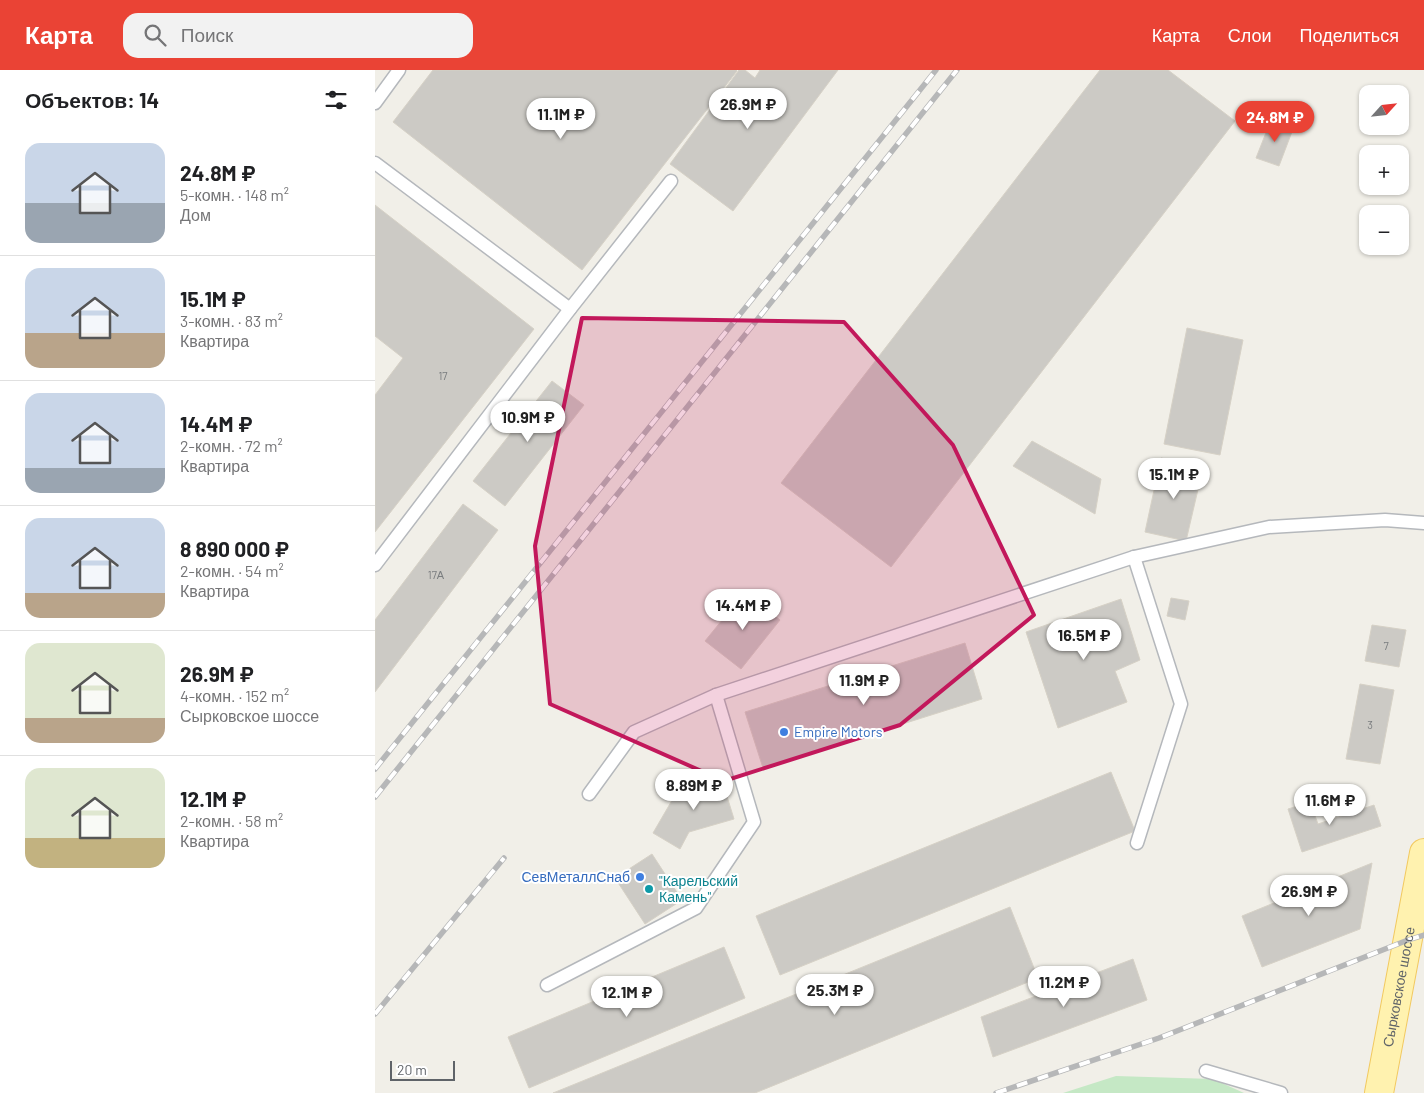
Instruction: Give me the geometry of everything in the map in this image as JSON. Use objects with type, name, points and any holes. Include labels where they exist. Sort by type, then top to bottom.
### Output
[{"type":"main road","name":"Сырковское шоссе","points":[[1379,1093],[1424,853]]},
{"type":"lane","points":[[375,102],[399,70]]},
{"type":"lane","points":[[375,163],[570,309]]},
{"type":"lane","points":[[375,564],[570,309],[671,181]]},
{"type":"lane","points":[[589,794],[634,732],[716,695],[1134,557],[1269,527],[1385,520],[1424,523]]},
{"type":"lane","points":[[1134,557],[1181,704],[1137,844]]},
{"type":"lane","points":[[547,985],[696,908],[754,822],[716,695]]},
{"type":"lane","points":[[1206,1071],[1281,1093]]},
{"type":"highlighted area","points":[[582,318],[844,322],[953,445],[1034,615],[900,725],[724,781],[550,704],[535,546]]},
{"type":"green space","points":[[1116,1076],[1213,1079],[1244,1093],[1063,1093]]},
{"type":"building","points":[[433,70],[737,71],[582,270],[393,122]]},
{"type":"building","points":[[739,70],[745,70],[755,78],[760,70],[838,70],[733,211],[670,164]]},
{"type":"building","points":[[1100,70],[1168,70],[1235,121],[891,567],[781,483]]},
{"type":"building","points":[[1271,120],[1293,129],[1279,166],[1256,158]]},
{"type":"building","points":[[375,205],[534,329],[375,532],[375,395],[403,358],[375,336]]},
{"type":"building","points":[[1187,328],[1243,340],[1220,455],[1164,444]]},
{"type":"building","points":[[552,381],[584,405],[505,506],[473,481]]},
{"type":"building","points":[[1032,441],[1101,479],[1095,514],[1013,466]]},
{"type":"building","points":[[1161,458],[1203,468],[1186,541],[1145,532]]},
{"type":"building","points":[[463,504],[498,530],[375,692],[375,620]]},
{"type":"building","points":[[745,592],[780,620],[741,669],[705,641]]},
{"type":"building","points":[[1171,598],[1189,601],[1185,620],[1167,616]]},
{"type":"building","points":[[1121,599],[1140,660],[1115,671],[1127,702],[1058,728],[1026,632]]},
{"type":"building","points":[[1372,625],[1406,630],[1399,667],[1365,661]]},
{"type":"building","points":[[965,643],[982,699],[763,768],[745,712]]},
{"type":"building","points":[[1360,684],[1394,690],[1380,764],[1346,759]]},
{"type":"building","points":[[1111,772],[1135,831],[780,975],[756,916]]},
{"type":"building","points":[[721,777],[734,819],[689,832],[680,849],[653,833],[678,790]]},
{"type":"building","points":[[1310,802],[1318,824],[1374,805],[1381,826],[1302,852],[1288,809]]},
{"type":"building","name":"\"Карельский Камень\"","points":[[652,854],[682,900],[645,924],[615,878]]},
{"type":"building","points":[[1372,863],[1360,929],[1262,967],[1242,916]]},
{"type":"building","points":[[1010,907],[1038,978],[755,1093],[553,1093]]},
{"type":"building","points":[[724,947],[745,998],[529,1088],[508,1037]]},
{"type":"building","points":[[1133,959],[1147,1000],[993,1057],[981,1017]]},
{"type":"railway","points":[[375,769],[936,70]]},
{"type":"railway","points":[[375,797],[957,70]]},
{"type":"railway","points":[[375,1014],[504,858]]},
{"type":"railway","points":[[996,1093],[1159,1038],[1424,935]]},
{"type":"place","name":"Empire Motors","points":[[784,732]]},
{"type":"place","name":"СевМеталлСнаб","points":[[640,877]]},
{"type":"place","name":"\"Карельский Камень\"","points":[[649,889]]}]
